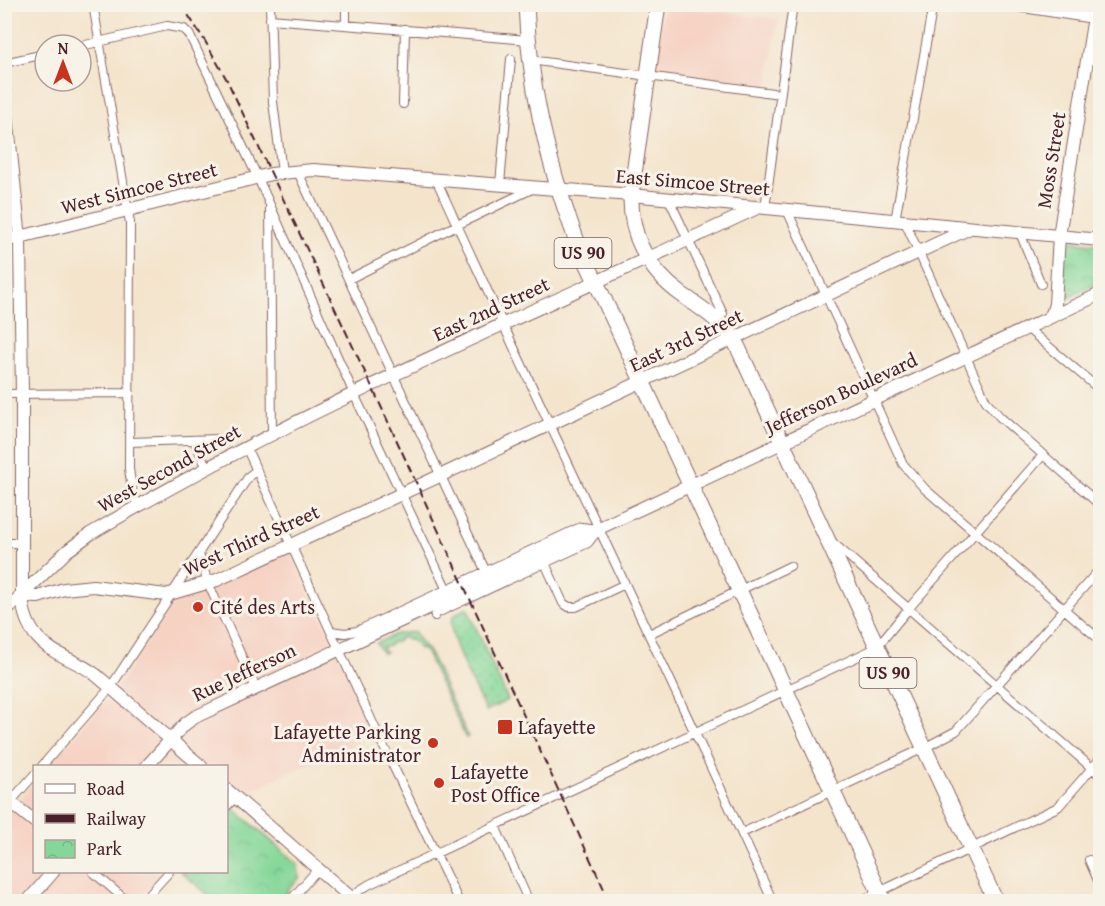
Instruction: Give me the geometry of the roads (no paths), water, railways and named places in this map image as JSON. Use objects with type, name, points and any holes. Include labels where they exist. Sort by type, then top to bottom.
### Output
[{"type":"highway","name":"US 90","points":[[526,4],[530,60],[543,136],[576,238],[882,896]]},
{"type":"highway","name":"US 90","points":[[658,4],[631,195],[634,228],[647,258],[663,279],[716,319],[734,339],[996,902]]},
{"type":"street","points":[[93,4],[129,211],[130,480],[133,496],[139,506]]},
{"type":"street","points":[[270,4],[273,102],[282,172]]},
{"type":"street","points":[[346,4],[346,23]]},
{"type":"street","points":[[761,208],[793,4]]},
{"type":"street","points":[[933,4],[900,221],[919,252],[965,356],[993,410],[1101,505]]},
{"type":"street","points":[[1011,4],[1097,13]]},
{"type":"street","name":"Moss Street","points":[[1046,320],[1052,314],[1055,304],[1059,236],[1097,13]]},
{"type":"street","points":[[270,19],[346,23],[528,40]]},
{"type":"street","points":[[93,43],[167,26],[184,29],[193,40],[258,178],[354,394],[447,590]]},
{"type":"street","points":[[403,104],[405,29]]},
{"type":"street","points":[[4,63],[33,57]]},
{"type":"street","points":[[500,184],[511,59]]},
{"type":"street","points":[[530,60],[780,94]]},
{"type":"street","points":[[4,87],[20,239],[21,543],[24,612],[37,638],[53,651],[89,670],[200,765]]},
{"type":"street","points":[[297,170],[486,572]]},
{"type":"street","name":"East Simcoe Street","points":[[282,172],[313,170],[500,184],[1101,240]]},
{"type":"street","name":"West Simcoe Street","points":[[4,241],[20,239],[282,172]]},
{"type":"street","points":[[436,179],[502,326],[649,634],[773,902]]},
{"type":"street","points":[[349,279],[536,188]]},
{"type":"street","points":[[669,199],[723,314]]},
{"type":"street","points":[[270,205],[272,433]]},
{"type":"street","name":"East 2nd Street","points":[[372,387],[647,258],[761,208]]},
{"type":"street","points":[[787,210],[903,464],[925,489],[1101,640]]},
{"type":"street","name":"East 3rd Street","points":[[417,486],[971,228]]},
{"type":"street","points":[[1020,232],[1041,284]]},
{"type":"street","name":"Jefferson Boulevard","points":[[339,649],[1101,294]]},
{"type":"street","points":[[1027,328],[1101,390]]},
{"type":"street","name":"West Second Street","points":[[4,612],[48,568],[90,534],[272,433],[372,387]]},
{"type":"street","points":[[4,394],[130,393]]},
{"type":"street","points":[[130,442],[219,439]]},
{"type":"street","points":[[194,440],[207,468]]},
{"type":"street","points":[[246,447],[382,743],[459,902]]},
{"type":"street","points":[[231,793],[351,900],[370,884],[876,648],[1043,455]]},
{"type":"street","points":[[43,765],[110,688],[249,476],[257,470]]},
{"type":"street","name":"West Third Street","points":[[22,596],[38,597],[64,589],[93,586],[158,595],[173,594],[208,583],[417,486]]},
{"type":"street","name":"Jefferson Boulevard","points":[[331,631],[345,633],[357,631],[582,528],[599,529]]},
{"type":"street","name":"Jefferson Boulevard","points":[[435,616],[436,613],[588,543],[599,529]]},
{"type":"street","points":[[827,537],[1101,775]]},
{"type":"street","points":[[4,543],[21,543]]},
{"type":"street","points":[[199,554],[208,583],[256,688]]},
{"type":"street","points":[[545,563],[563,603],[569,607],[576,607],[625,585]]},
{"type":"street","points":[[649,634],[790,566]]},
{"type":"street","points":[[742,833],[924,748],[960,728],[1101,569]]},
{"type":"street","name":"Rue Jefferson","points":[[148,765],[192,718],[339,649]]},
{"type":"street","points":[[858,902],[882,896],[971,848],[1058,807],[1101,759]]},
{"type":"street","points":[[33,776],[7,802],[33,820]]},
{"type":"street","points":[[495,826],[529,902]]},
{"type":"street","points":[[1089,860],[1101,885]]},
{"type":"street","points":[[289,902],[318,869]]},
{"type":"street","points":[[27,902],[52,873]]},
{"type":"street","points":[[94,873],[128,902]]},
{"type":"street","points":[[142,902],[168,873]]},
{"type":"railway","points":[[181,4],[227,80],[610,902]]},
{"type":"place","name":"Cité des Arts","points":[[198,607]]},
{"type":"place","name":"Lafayette","points":[[505,727]]},
{"type":"place","name":"Lafayette Parking Administrator","points":[[433,743]]},
{"type":"place","name":"Lafayette Post Office","points":[[439,783]]}]
